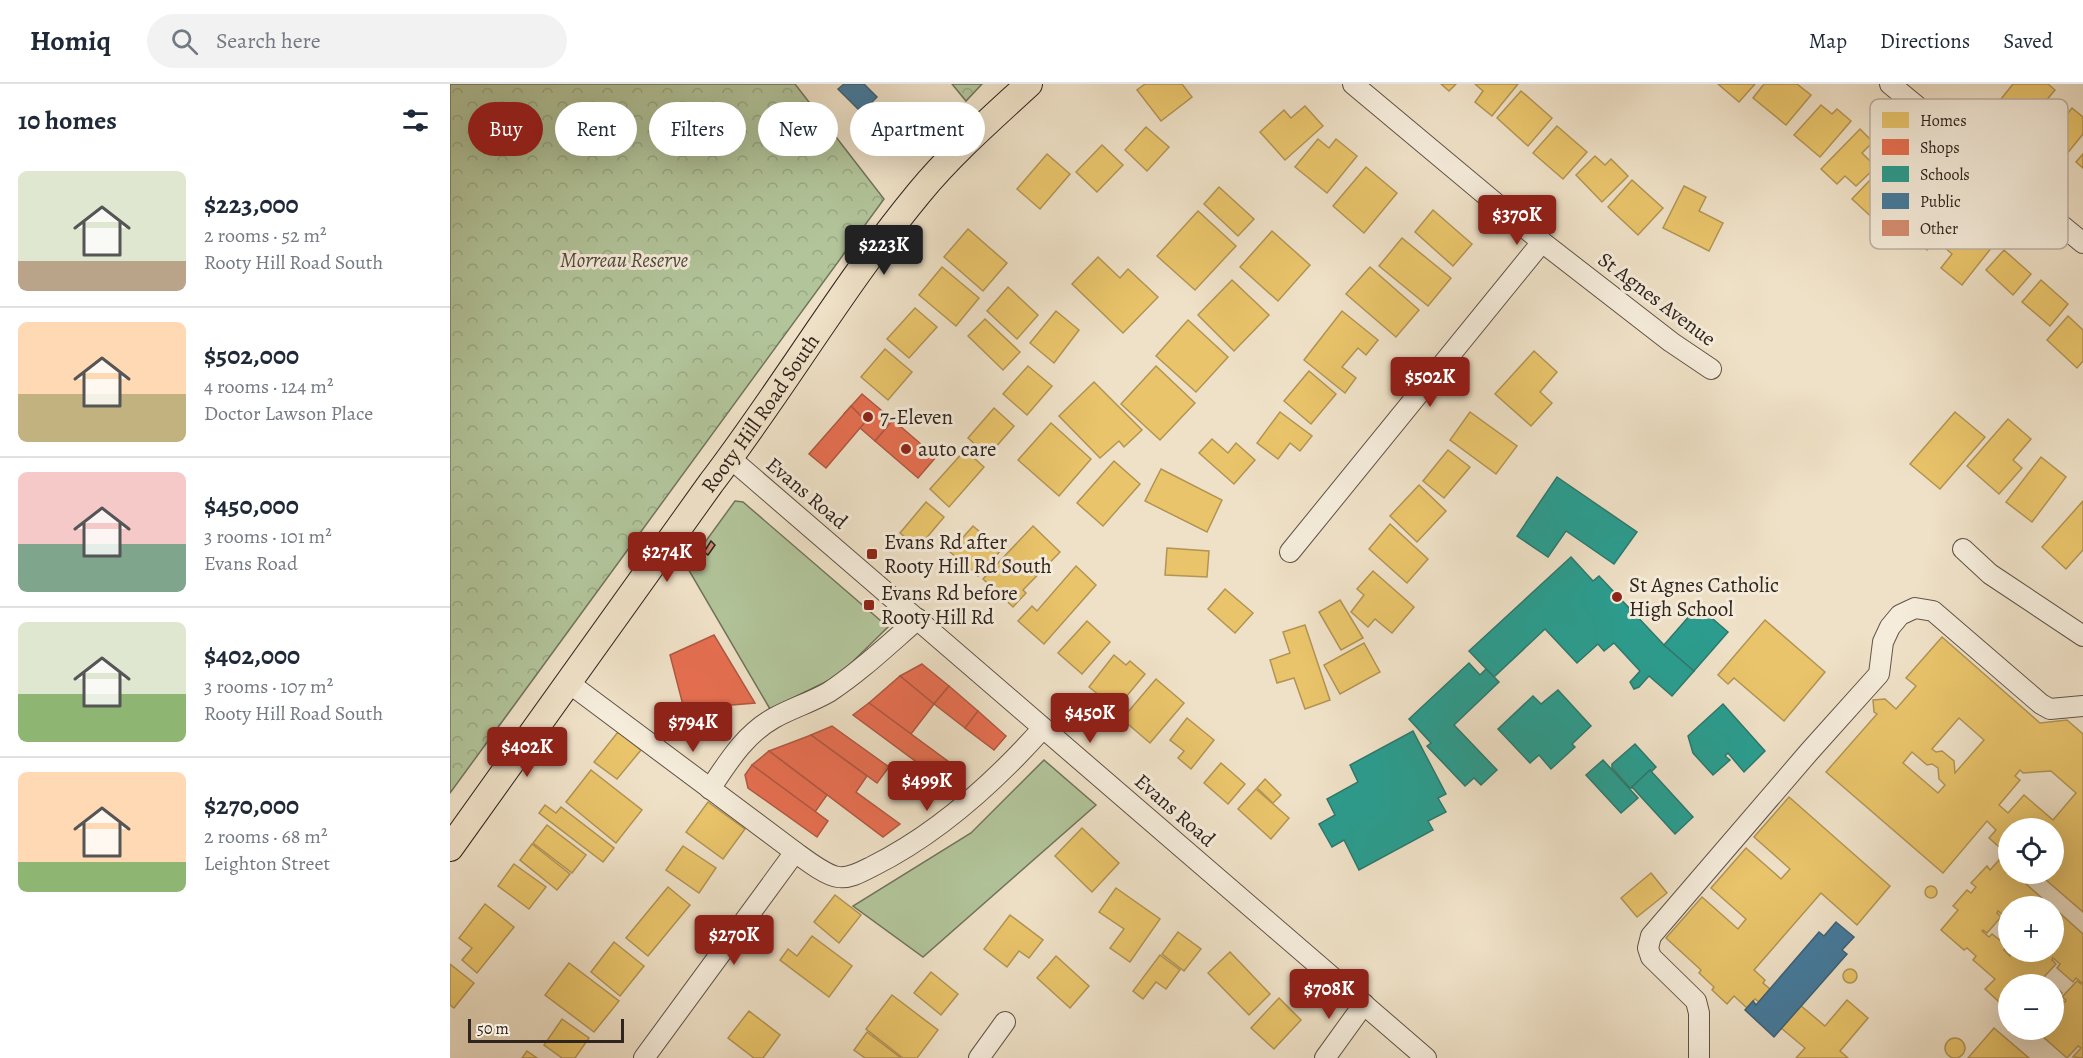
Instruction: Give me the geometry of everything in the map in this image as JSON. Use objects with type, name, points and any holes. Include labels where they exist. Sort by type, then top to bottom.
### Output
[{"type":"main road","name":"Rooty Hill Road South","points":[[450,848],[919,193],[972,136],[1029,84]]},
{"type":"street","name":"St Agnes Avenue","points":[[1353,84],[1542,242],[1671,342],[1711,369]]},
{"type":"street","points":[[1890,84],[1908,99]]},
{"type":"street","points":[[2068,231],[2083,243]]},
{"type":"street","points":[[1290,552],[1542,242]]},
{"type":"street","name":"Evans Road","points":[[730,458],[1426,1058]]},
{"type":"street","points":[[1964,549],[1990,574],[2083,636]]},
{"type":"street","points":[[1699,1058],[1699,1013],[1696,1001],[1652,957],[1648,948],[1651,936],[1879,674],[1883,642],[1890,627],[1900,615],[1915,608],[1933,611],[2041,704],[2050,709],[2083,706]]},
{"type":"street","points":[[710,789],[727,763],[747,739],[760,728],[775,717],[826,693],[856,673],[918,619]]},
{"type":"street","points":[[569,683],[795,852],[838,878],[855,875],[925,837],[1006,768],[1042,728]]},
{"type":"street","points":[[644,1058],[795,852]]},
{"type":"street","points":[[1325,1058],[1364,1005]]},
{"type":"street","points":[[979,1058],[1005,1022]]},
{"type":"green space","name":"Morreau Reserve","points":[[450,84],[795,84],[809,102],[758,102],[758,156],[838,156],[838,140],[884,199],[450,793]]},
{"type":"green space","points":[[952,84],[982,84],[966,101]]},
{"type":"green space","points":[[735,501],[743,502],[888,627],[838,676],[770,709],[687,567]]},
{"type":"green space","points":[[1044,760],[1096,805],[923,957],[853,906],[971,833]]},
{"type":"building: Homes","points":[[1145,84],[1182,84],[1192,97],[1161,121],[1137,90]]},
{"type":"building: Homes","points":[[1441,84],[1456,84],[1449,91]]},
{"type":"building: Homes","points":[[1475,84],[1518,84],[1492,116],[1475,102],[1483,91]]},
{"type":"building: Homes","points":[[1718,84],[1755,84],[1739,102]]},
{"type":"building: Homes","points":[[1764,84],[1797,84],[1811,95],[1786,125],[1753,98]]},
{"type":"building: Homes","points":[[2013,84],[2048,84],[2055,90],[2047,99],[2001,99]]},
{"type":"building: Homes","points":[[1521,91],[1552,118],[1528,146],[1497,118]]},
{"type":"building: Homes","points":[[1821,105],[1832,114],[1837,109],[1851,121],[1820,157],[1794,135]]},
{"type":"building: Homes","points":[[1305,106],[1323,126],[1285,160],[1260,132],[1284,110],[1291,118]]},
{"type":"building: Homes","points":[[2072,108],[2083,117],[2083,134],[2068,153],[2068,113]]},
{"type":"building: Homes","points":[[1557,126],[1587,152],[1563,179],[1533,153]]},
{"type":"building: Homes","points":[[1146,127],[1169,147],[1147,171],[1125,150]]},
{"type":"building: Homes","points":[[1860,129],[1870,139],[1870,145],[1862,153],[1870,161],[1870,173],[1856,186],[1845,176],[1837,184],[1821,169]]},
{"type":"building: Homes","points":[[1318,139],[1329,148],[1336,139],[1357,156],[1327,193],[1295,167]]},
{"type":"building: Homes","points":[[1102,145],[1123,165],[1097,192],[1076,172]]},
{"type":"building: Homes","points":[[1047,154],[1070,174],[1040,209],[1017,189]]},
{"type":"building: Homes","points":[[2083,154],[2083,168],[2076,162]]},
{"type":"building: Homes","points":[[1595,156],[1605,165],[1611,159],[1628,176],[1602,202],[1576,175]]},
{"type":"building: Homes","points":[[1366,167],[1397,193],[1364,233],[1333,206]]},
{"type":"building: Homes","points":[[1632,180],[1663,208],[1638,235],[1608,207]]},
{"type":"building: Homes","points":[[1870,180],[1870,216],[1852,199]]},
{"type":"building: Homes","points":[[1684,186],[1706,197],[1699,211],[1723,223],[1709,251],[1663,228]]},
{"type":"building: Homes","points":[[1219,187],[1254,219],[1238,236],[1204,204]]},
{"type":"building: Homes","points":[[1433,210],[1472,244],[1453,266],[1415,232]]},
{"type":"building: Homes","points":[[1198,211],[1236,246],[1195,290],[1157,256]]},
{"type":"building: Homes","points":[[968,229],[1007,263],[983,291],[944,257]]},
{"type":"building: Homes","points":[[1272,231],[1310,265],[1278,301],[1240,267]]},
{"type":"building: Homes","points":[[1402,238],[1451,278],[1428,306],[1379,266]]},
{"type":"building: Homes","points":[[1946,249],[1990,249],[1962,285],[1941,268],[1952,254]]},
{"type":"building: Homes","points":[[2004,250],[2031,274],[2013,295],[1986,270]]},
{"type":"building: Homes","points":[[1098,257],[1120,278],[1128,269],[1158,297],[1123,333],[1072,284]]},
{"type":"building: Homes","points":[[942,267],[979,298],[956,326],[919,295]]},
{"type":"building: Homes","points":[[1370,267],[1419,310],[1396,337],[1346,294]]},
{"type":"building: Homes","points":[[1232,280],[1269,315],[1234,351],[1198,315]]},
{"type":"building: Homes","points":[[2041,280],[2068,304],[2050,326],[2022,302]]},
{"type":"building: Homes","points":[[1008,287],[1038,315],[1017,339],[987,311]]},
{"type":"building: Homes","points":[[915,308],[937,327],[909,358],[887,339]]},
{"type":"building: Homes","points":[[1056,311],[1079,330],[1054,363],[1030,343]]},
{"type":"building: Homes","points":[[1342,311],[1378,340],[1366,355],[1358,348],[1342,367],[1356,378],[1345,393],[1304,360]]},
{"type":"building: Homes","points":[[2068,316],[2083,330],[2083,361],[2077,368],[2047,340]]},
{"type":"building: Homes","points":[[985,319],[1020,352],[1003,370],[968,336]]},
{"type":"building: Homes","points":[[1188,320],[1228,357],[1196,392],[1156,356]]},
{"type":"building: Homes","points":[[885,349],[912,372],[888,400],[861,377]]},
{"type":"building: Homes","points":[[1534,351],[1557,372],[1540,392],[1552,403],[1531,426],[1495,394]]},
{"type":"building: Homes","points":[[1028,366],[1052,386],[1027,415],[1003,394]]},
{"type":"building: Homes","points":[[1156,366],[1195,403],[1160,440],[1121,404]]},
{"type":"building: Homes","points":[[1309,371],[1336,394],[1311,424],[1284,401]]},
{"type":"building: Homes","points":[[1094,382],[1142,430],[1124,447],[1119,441],[1100,458],[1059,416]]},
{"type":"building: Homes","points":[[994,408],[1014,426],[988,456],[968,438]]},
{"type":"building: Homes","points":[[1280,412],[1312,436],[1300,451],[1290,443],[1278,459],[1257,443]]},
{"type":"building: Homes","points":[[1470,412],[1517,446],[1496,474],[1450,440]]},
{"type":"building: Homes","points":[[1955,412],[1985,437],[1940,489],[1910,464]]},
{"type":"building: Homes","points":[[2008,419],[2031,439],[2013,460],[2022,468],[1999,494],[1967,466]]},
{"type":"building: Homes","points":[[1051,423],[1091,459],[1059,496],[1018,460]]},
{"type":"building: Homes","points":[[1212,439],[1228,453],[1236,443],[1255,460],[1234,484],[1199,453]]},
{"type":"building: Homes","points":[[965,450],[984,467],[949,507],[930,489]]},
{"type":"building: Homes","points":[[1448,450],[1470,467],[1444,498],[1423,481]]},
{"type":"building: Homes","points":[[2041,457],[2066,477],[2032,522],[2006,502]]},
{"type":"building: Homes","points":[[1114,461],[1140,484],[1103,526],[1077,503]]},
{"type":"building: Homes","points":[[1161,469],[1222,500],[1207,532],[1145,501]]},
{"type":"building: Homes","points":[[1419,485],[1446,511],[1417,542],[1390,516]]},
{"type":"building: Homes","points":[[2083,501],[2083,550],[2066,569],[2042,547]]},
{"type":"building: Homes","points":[[926,502],[944,517],[918,548],[900,533]]},
{"type":"building: Homes","points":[[1390,524],[1428,559],[1407,583],[1369,549]]},
{"type":"building: Homes","points":[[973,526],[1001,550],[978,576],[950,552]]},
{"type":"building: Homes","points":[[1033,526],[1060,552],[1023,590],[1026,593],[1013,607],[983,579]]},
{"type":"building: Homes","points":[[1167,548],[1209,551],[1207,577],[1165,575]]},
{"type":"building: Homes","points":[[1076,566],[1096,585],[1044,644],[1018,621],[1032,606],[1037,611]]},
{"type":"building: Homes","points":[[1373,571],[1414,607],[1392,633],[1375,619],[1368,627],[1351,612],[1364,595],[1357,589]]},
{"type":"building: Homes","points":[[1225,589],[1253,613],[1235,633],[1208,609]]},
{"type":"building: Homes","points":[[1340,600],[1363,638],[1341,650],[1319,612]]},
{"type":"building: Homes","points":[[1765,620],[1825,672],[1784,721],[1734,678],[1728,684],[1718,675]]},
{"type":"building: Homes","points":[[1087,621],[1110,642],[1082,674],[1058,653]]},
{"type":"building: Homes","points":[[1305,625],[1330,700],[1305,709],[1294,678],[1277,683],[1270,660],[1290,653],[1283,632]]},
{"type":"building: Homes","points":[[1942,637],[2040,723],[2067,720],[2083,734],[2083,912],[2051,884],[2064,884],[2064,818],[2055,818],[2076,793],[2051,771],[2023,773],[2020,770],[2015,776],[2020,780],[1999,805],[2008,813],[2024,795],[2051,818],[1998,818],[1998,846],[1989,838],[1996,830],[1987,821],[1943,873],[1826,772],[1877,714],[1874,712],[1873,700],[1885,699],[1896,709],[1916,686],[1906,678]],"holes":[[[1959,718],[1984,740],[1955,773],[1954,761],[1942,751],[1936,752],[1932,749]],[[1912,752],[1927,765],[1932,764],[1938,768],[1939,779],[1945,785],[1938,793],[1903,763]]]},
{"type":"building: Homes","points":[[1364,643],[1380,672],[1340,694],[1324,665]]},
{"type":"building: Homes","points":[[1114,655],[1126,665],[1130,661],[1145,674],[1116,709],[1089,687]]},
{"type":"building: Homes","points":[[1156,679],[1184,703],[1150,743],[1122,719]]},
{"type":"building: Homes","points":[[1187,718],[1214,740],[1191,769],[1178,758],[1184,751],[1170,740]]},
{"type":"building: Homes","points":[[618,732],[641,750],[617,779],[594,762]]},
{"type":"building: Homes","points":[[1221,763],[1245,784],[1228,804],[1204,783]]},
{"type":"building: Homes","points":[[591,770],[642,810],[616,843],[566,802]]},
{"type":"building: Homes","points":[[1265,779],[1281,795],[1273,803],[1257,788]]},
{"type":"building: Homes","points":[[1256,789],[1289,818],[1271,839],[1238,809]]},
{"type":"building: Homes","points":[[1789,797],[1890,886],[1857,925],[1821,893],[1754,970],[1765,980],[1763,983],[1770,989],[1759,1002],[1755,999],[1747,1008],[1734,996],[1727,1004],[1699,973],[1701,970],[1666,938],[1702,897],[1738,929],[1746,919],[1711,888],[1746,848],[1781,879],[1790,869],[1754,837]]},
{"type":"building: Homes","points":[[708,802],[745,829],[723,859],[686,832]]},
{"type":"building: Homes","points":[[545,805],[556,813],[561,807],[614,848],[603,862],[539,813]]},
{"type":"building: Homes","points":[[547,825],[586,855],[572,873],[533,843]]},
{"type":"building: Homes","points":[[1082,828],[1119,863],[1092,892],[1055,856]]},
{"type":"building: Homes","points":[[532,844],[570,874],[557,890],[520,860]]},
{"type":"building: Homes","points":[[683,846],[716,868],[699,893],[666,870]]},
{"type":"building: Homes","points":[[1998,861],[1998,884],[2026,884],[2040,896],[1998,896],[1998,920],[1987,933],[1982,931],[1989,937],[1992,934],[1998,939],[1998,962],[2054,962],[2056,964],[2047,974],[1998,974],[1998,1001],[1985,989],[1995,979],[1973,960],[1976,956],[1967,948],[1964,950],[1941,930],[1958,910],[1953,906],[1967,890],[1971,893],[1976,887],[1971,883],[1987,866],[1990,870]]},
{"type":"building: Homes","points":[[514,864],[546,887],[529,909],[498,886]]},
{"type":"building: Homes","points":[[1651,873],[1667,893],[1637,917],[1621,898]]},
{"type":"building: Homes","points":[[1933,886],[1937,892],[1933,898],[1929,898],[1925,890]]},
{"type":"building: Homes","points":[[668,887],[690,905],[648,956],[626,938]]},
{"type":"building: Homes","points":[[1116,888],[1160,919],[1130,962],[1110,948],[1124,929],[1099,912]]},
{"type":"building: Homes","points":[[835,895],[861,915],[839,943],[814,922]]},
{"type":"building: Homes","points":[[485,904],[514,927],[477,973],[462,960],[472,948],[459,938]]},
{"type":"building: Homes","points":[[1010,915],[1043,940],[1029,958],[1019,951],[1007,967],[984,949]]},
{"type":"building: Homes","points":[[2064,917],[2083,934],[2083,1058],[2073,1057],[2081,1048],[2078,1046],[2067,1058],[2047,1040],[2064,1040],[2064,1001],[2066,1000],[2064,995],[2077,981],[2082,983],[2076,978],[2073,982],[2057,968],[2060,964],[2058,962],[2064,962]]},
{"type":"building: Homes","points":[[1178,932],[1201,949],[1184,971],[1162,954]]},
{"type":"building: Homes","points":[[812,936],[852,966],[829,997],[780,960],[788,949],[797,956]]},
{"type":"building: Homes","points":[[614,942],[644,966],[620,996],[591,972]]},
{"type":"building: Homes","points":[[1230,952],[1270,994],[1249,1015],[1208,973]]},
{"type":"building: Homes","points":[[1160,955],[1180,970],[1166,989],[1156,982],[1143,999],[1133,991]]},
{"type":"building: Homes","points":[[1056,956],[1089,986],[1070,1008],[1037,978]]},
{"type":"building: Homes","points":[[569,963],[619,1001],[594,1032],[545,995]]},
{"type":"building: Homes","points":[[450,964],[474,983],[454,1008],[450,1005]]},
{"type":"building: Homes","points":[[1850,969],[1855,971],[1857,976],[1855,981],[1850,983],[1845,981],[1843,976],[1845,971]]},
{"type":"building: Homes","points":[[931,972],[958,994],[941,1015],[914,993]]},
{"type":"building: Homes","points":[[892,995],[938,1030],[917,1058],[903,1058],[866,1029]]},
{"type":"building: Homes","points":[[1279,998],[1301,1020],[1274,1049],[1251,1028]]},
{"type":"building: Homes","points":[[1847,1000],[1868,1018],[1840,1051],[1848,1058],[1796,1058],[1805,1048],[1781,1028],[1800,1005],[1825,1026]]},
{"type":"building: Homes","points":[[749,1011],[780,1035],[763,1058],[754,1058],[728,1038]]},
{"type":"building: Homes","points":[[562,1019],[589,1038],[575,1058],[562,1058],[544,1045]]},
{"type":"building: Homes","points":[[1994,1028],[1998,1031],[1998,1040],[2008,1040],[2029,1058],[1968,1058]]},
{"type":"building: Homes","points":[[867,1032],[901,1058],[865,1058],[854,1050]]},
{"type":"building: Homes","points":[[1955,1038],[1962,1041],[1965,1048],[1962,1055],[1955,1058],[1948,1055],[1945,1048],[1948,1041]]},
{"type":"building: Homes","points":[[527,1051],[537,1058],[522,1058]]},
{"type":"building: Shops","name":"7-Eleven","points":[[862,394],[893,420],[875,441],[844,414]]},
{"type":"building: Shops","points":[[851,406],[866,421],[826,468],[809,454]]},
{"type":"building: Shops","name":"auto care","points":[[893,420],[936,457],[918,478],[875,441]]},
{"type":"building: Shops","points":[[714,635],[755,703],[684,709],[670,655]]},
{"type":"building: Shops","points":[[922,664],[949,686],[934,704],[900,676]]},
{"type":"building: Shops","points":[[900,676],[934,704],[911,734],[869,703]]},
{"type":"building: Shops","points":[[949,686],[978,711],[965,728],[934,704]]},
{"type":"building: Shops","points":[[869,703],[960,770],[949,786],[853,715]]},
{"type":"building: Shops","points":[[978,711],[1006,736],[994,750],[965,728]]},
{"type":"building: Shops","points":[[832,726],[889,767],[877,783],[811,735]]},
{"type":"building: Shops","points":[[811,735],[867,776],[856,792],[900,824],[883,837],[769,751]]},
{"type":"building: Shops","points":[[769,751],[827,795],[815,812],[752,765]]},
{"type":"building: Shops","points":[[752,765],[828,821],[817,837],[748,788],[745,775]]},
{"type":"building: Schools","points":[[1557,477],[1637,532],[1614,564],[1566,531],[1548,557],[1517,536]]},
{"type":"building: Schools","points":[[1571,557],[1593,581],[1599,576],[1664,645],[1694,671],[1672,696],[1649,676],[1634,689],[1630,682],[1640,671],[1614,643],[1604,651],[1598,644],[1577,663],[1545,629],[1494,677],[1469,651]]},
{"type":"building: Schools","points":[[1698,606],[1728,632],[1694,671],[1664,645]]},
{"type":"building: Schools","points":[[1469,663],[1480,675],[1486,669],[1499,682],[1454,725],[1497,770],[1481,785],[1474,778],[1465,786],[1427,746],[1431,743],[1409,719]]},
{"type":"building: Schools","points":[[1558,690],[1591,726],[1572,744],[1575,747],[1551,769],[1539,755],[1530,763],[1498,729],[1533,696],[1541,704]]},
{"type":"building: Schools","points":[[1723,704],[1765,751],[1744,772],[1728,753],[1725,756],[1730,760],[1713,775],[1693,753],[1688,736]]},
{"type":"building: Schools","points":[[1413,731],[1446,794],[1438,798],[1446,812],[1428,821],[1433,830],[1359,870],[1344,840],[1332,847],[1319,824],[1335,815],[1327,799],[1358,782],[1350,765]]},
{"type":"building: Schools","points":[[1635,744],[1656,767],[1651,772],[1650,770],[1633,788],[1630,788],[1612,768],[1612,764]]},
{"type":"building: Schools","points":[[1603,760],[1638,798],[1621,813],[1586,775]]},
{"type":"building: Schools","points":[[1650,770],[1693,817],[1675,834],[1632,787]]},
{"type":"building: Public","points":[[844,84],[864,84],[877,97],[872,102],[851,102],[838,89]]},
{"type":"building: Public","points":[[1836,922],[1854,937],[1842,950],[1847,954],[1774,1037],[1745,1010],[1753,1001],[1756,1005],[1819,932],[1824,936]]},
{"type":"building: Other","points":[[711,541],[715,545],[708,555],[704,552]]},
{"type":"place","name":"7-Eleven","points":[[868,417]]},
{"type":"place","name":"auto care","points":[[906,449]]},
{"type":"place","name":"Evans Rd after Rooty Hill Rd South","points":[[872,554]]},
{"type":"place","name":"St Agnes Catholic High School","points":[[1617,597]]},
{"type":"place","name":"Evans Rd before Rooty Hill Rd","points":[[869,605]]}]
